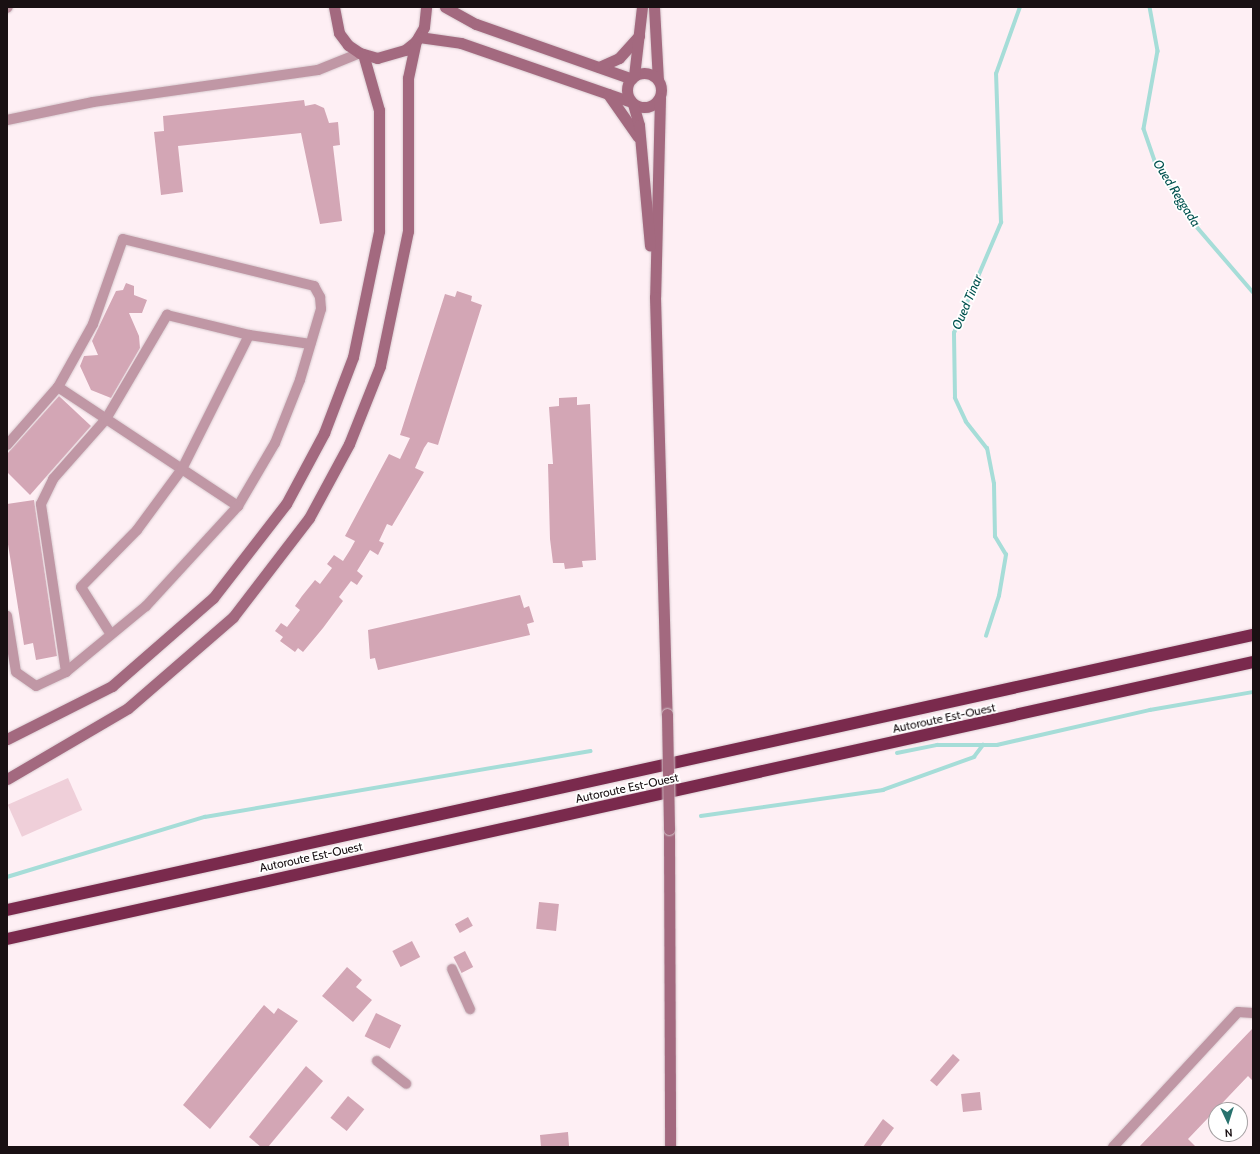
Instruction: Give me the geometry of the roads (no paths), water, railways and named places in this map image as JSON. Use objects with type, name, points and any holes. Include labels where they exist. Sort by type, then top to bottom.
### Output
[{"type":"highway","name":"Autoroute Est-Ouest","points":[[7,910],[1253,635]]},
{"type":"highway","name":"Autoroute Est-Ouest","points":[[7,939],[1253,662]]},
{"type":"main road","points":[[7,739],[112,686],[213,598],[286,504],[324,433],[353,357],[379,231],[379,110],[361,54],[339,33],[334,7]]},
{"type":"main road","points":[[7,779],[128,708],[233,617],[309,518],[349,444],[380,366],[408,231],[408,78],[426,7]]},
{"type":"main road","points":[[445,7],[476,24],[599,67],[633,78],[644,73],[658,80]]},
{"type":"main road","points":[[642,7],[640,34],[633,78],[627,90],[632,103],[641,146],[655,297]]},
{"type":"main road","points":[[654,7],[660,98],[655,297],[658,483],[667,714],[669,829],[670,1147]]},
{"type":"main road","points":[[599,67],[618,58],[640,34]]},
{"type":"main road","points":[[361,54],[392,56],[417,39],[457,41],[606,92],[632,103],[648,107],[660,98]]},
{"type":"main road","points":[[606,92],[627,117],[641,146]]},
{"type":"street","points":[[7,120],[93,102],[318,70],[361,54]]},
{"type":"street","points":[[7,445],[58,387],[94,324],[123,239],[314,286],[321,310],[275,443],[238,506],[146,606],[110,633],[66,672],[36,686],[16,672],[7,616]]},
{"type":"street","points":[[66,672],[41,504],[53,479],[106,419],[167,315],[249,335],[310,344]]},
{"type":"street","points":[[110,633],[80,587],[137,530],[182,470],[249,335]]},
{"type":"street","points":[[58,387],[238,506]]},
{"type":"street","points":[[452,969],[470,1009]]},
{"type":"street","points":[[1113,1147],[1238,1012],[1243,1010],[1253,1013]]},
{"type":"street","points":[[377,1060],[406,1084]]},
{"type":"waterway","name":"Oued Tinar","points":[[986,636],[999,596],[1006,555],[995,537],[994,484],[987,449],[966,422],[955,398],[954,333],[1001,223],[996,74],[1020,7]]},
{"type":"waterway","name":"Oued Reggada","points":[[1150,7],[1158,51],[1144,129],[1155,161],[1191,220],[1253,292]]},
{"type":"waterway","points":[[897,753],[937,745],[997,745],[1150,710],[1253,692]]},
{"type":"waterway","points":[[701,816],[883,790],[974,757],[983,745]]},
{"type":"waterway","points":[[7,877],[205,817],[590,751]]}]
